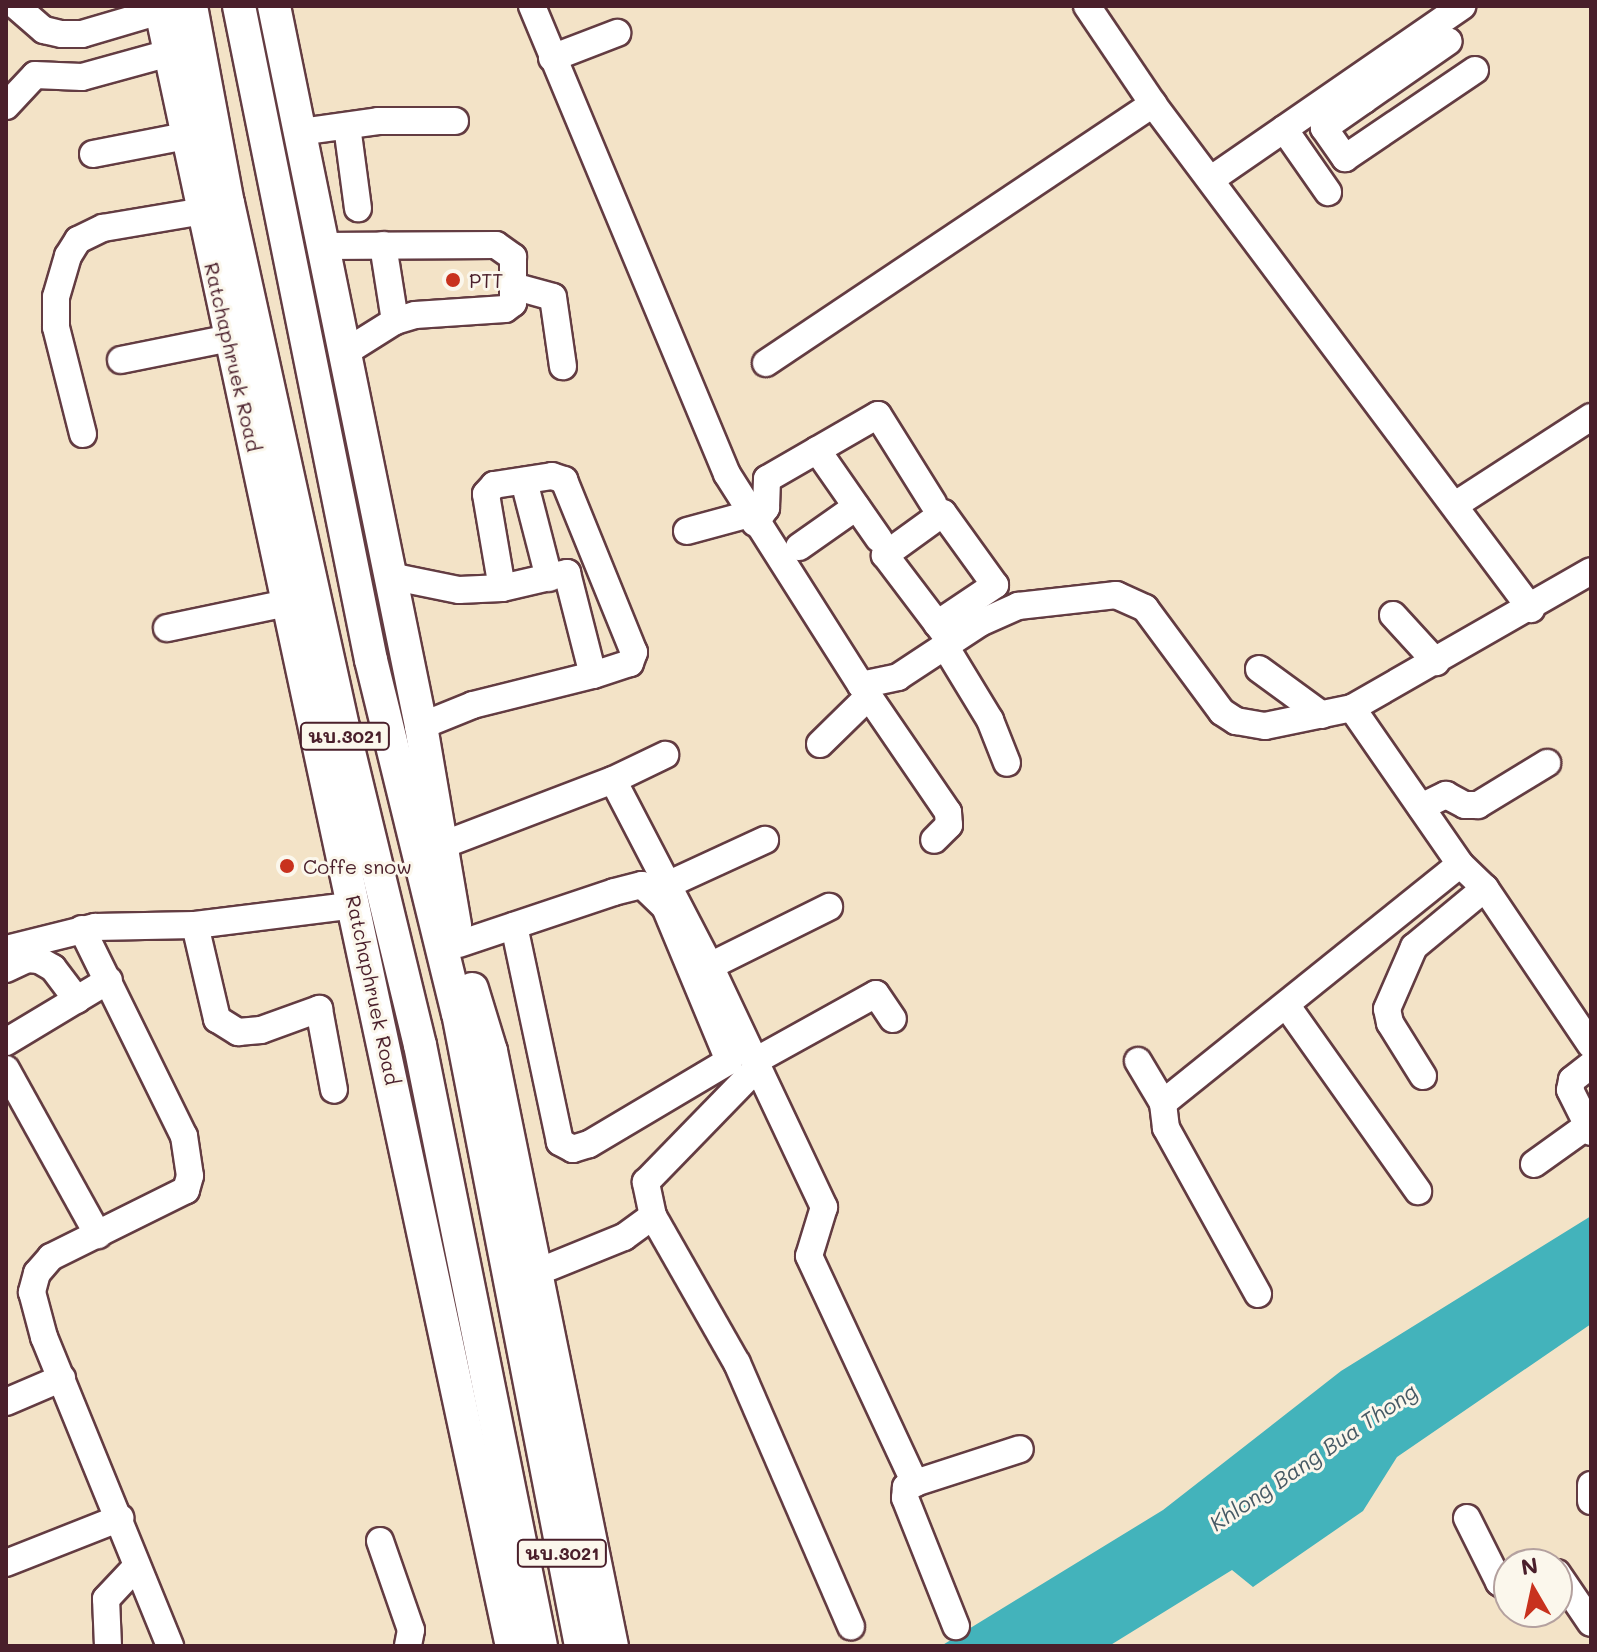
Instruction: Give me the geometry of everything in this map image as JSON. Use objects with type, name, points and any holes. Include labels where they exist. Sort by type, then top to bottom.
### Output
[{"type":"main road","name":"นบ.3021","points":[[239,6],[371,660],[458,1013],[557,1457],[612,1646]]},
{"type":"main road","name":"นบ.3021","points":[[274,6],[282,58],[300,132],[421,726],[461,952],[491,1051],[557,1457],[581,1646]]},
{"type":"main road","name":"Ratchaphruek Road","points":[[170,8],[169,53],[186,136],[215,207],[233,352],[287,603],[489,1467],[541,1646]]},
{"type":"main road","name":"Ratchaphruek Road","points":[[170,8],[215,207],[420,1045],[489,1467],[512,1646]]},
{"type":"main road","points":[[282,58],[288,259]]},
{"type":"main road","points":[[320,748],[322,827],[495,1646]]},
{"type":"main road","points":[[461,952],[505,1049],[634,1646]]},
{"type":"street","points":[[16,6],[44,30],[62,34],[82,34],[170,8]]},
{"type":"street","points":[[532,6],[670,347],[752,518],[948,812],[949,825],[934,840]]},
{"type":"street","points":[[1087,6],[1153,104],[1213,178],[1531,609]]},
{"type":"street","points":[[1461,7],[1358,91],[1324,128],[1345,158],[1475,70]]},
{"type":"street","points":[[552,58],[617,33]]},
{"type":"street","points":[[1213,178],[1284,129],[1449,41]]},
{"type":"street","points":[[6,106],[35,75],[82,77],[169,53]]},
{"type":"street","points":[[766,363],[1153,104]]},
{"type":"street","points":[[300,132],[347,126],[455,121]]},
{"type":"street","points":[[347,126],[358,208]]},
{"type":"street","points":[[1284,129],[1328,192]]},
{"type":"street","points":[[93,154],[186,136]]},
{"type":"street","points":[[83,434],[56,327],[56,297],[68,256],[89,232],[215,207]]},
{"type":"street","points":[[383,245],[395,321]]},
{"type":"street","points":[[321,246],[496,245],[513,257],[513,303],[505,309],[395,321],[344,353]]},
{"type":"street","points":[[513,286],[553,297],[563,366]]},
{"type":"street","points":[[121,360],[233,352]]},
{"type":"street","points":[[687,531],[752,518],[766,508],[767,479],[878,415],[933,503]]},
{"type":"street","points":[[1455,505],[1591,417]]},
{"type":"street","points":[[817,450],[879,539]]},
{"type":"street","points":[[421,726],[473,705],[630,663],[634,652],[564,480],[494,485],[486,494],[502,588]]},
{"type":"street","points":[[524,481],[593,675]]},
{"type":"street","points":[[799,547],[856,507]]},
{"type":"street","points":[[390,576],[459,590],[502,588],[600,568]]},
{"type":"street","points":[[820,744],[865,691],[898,677],[944,638],[1018,606],[1116,595],[1145,608],[1222,712],[1236,721],[1265,726],[1352,708],[1531,609],[1591,571]]},
{"type":"street","points":[[167,628],[287,603]]},
{"type":"street","points":[[1393,615],[1436,662]]},
{"type":"street","points":[[944,638],[990,720],[1007,763]]},
{"type":"street","points":[[1259,669],[1322,715]]},
{"type":"street","points":[[1352,708],[1460,864],[1485,888],[1587,1032]]},
{"type":"street","points":[[440,846],[613,780],[665,755]]},
{"type":"street","points":[[1421,807],[1446,795],[1465,805],[1478,805],[1547,763]]},
{"type":"street","points":[[613,780],[710,966],[824,1207],[809,1256],[915,1483]]},
{"type":"street","points":[[667,885],[765,840]]},
{"type":"street","points":[[1163,1103],[1460,864]]},
{"type":"street","points":[[461,952],[514,926],[642,885],[665,907],[729,1061],[589,1144],[573,1149],[560,1142],[514,926]]},
{"type":"street","points":[[1423,1076],[1387,1009],[1414,947],[1485,888]]},
{"type":"street","points":[[6,949],[82,929],[195,925],[339,907]]},
{"type":"street","points":[[710,966],[829,907]]},
{"type":"street","points":[[195,925],[217,1019],[238,1032],[261,1030],[319,1009],[334,1090]]},
{"type":"street","points":[[82,929],[184,1136],[190,1176],[186,1190],[51,1257],[37,1273],[32,1292],[62,1378],[170,1646]]},
{"type":"street","points":[[6,969],[27,959],[39,960],[53,968],[77,1000]]},
{"type":"street","points":[[6,1042],[109,980]]},
{"type":"street","points":[[851,1626],[737,1363],[653,1216],[646,1182],[756,1064],[876,994],[893,1019]]},
{"type":"street","points":[[1287,1006],[1418,1191]]},
{"type":"street","points":[[1138,1061],[1163,1103],[1166,1128],[1258,1294]]},
{"type":"street","points":[[1534,1164],[1589,1129],[1570,1090],[1572,1080],[1591,1065]]},
{"type":"street","points":[[6,1069],[98,1235]]},
{"type":"street","points":[[550,1267],[624,1237],[653,1216]]},
{"type":"street","points":[[6,1402],[62,1378]]},
{"type":"street","points":[[956,1626],[905,1498],[906,1487],[1020,1449]]},
{"type":"street","points":[[1591,1485],[1591,1501]]},
{"type":"street","points":[[6,1563],[120,1518]]},
{"type":"street","points":[[1467,1518],[1493,1570]]},
{"type":"street","points":[[380,1541],[411,1630],[408,1646]]},
{"type":"street","points":[[108,1646],[106,1599],[137,1566]]},
{"type":"street","points":[[1573,1597],[1591,1623]]},
{"type":"water","name":"Khlong Bang Bua Thong","points":[[1591,1216],[1591,1324],[1397,1457],[1363,1511],[1253,1587],[1232,1570],[1109,1646],[941,1646],[1163,1510],[1341,1371]]},
{"type":"place","name":"PTT","points":[[453,280]]},
{"type":"place","name":"Coffe snow","points":[[287,866]]}]
